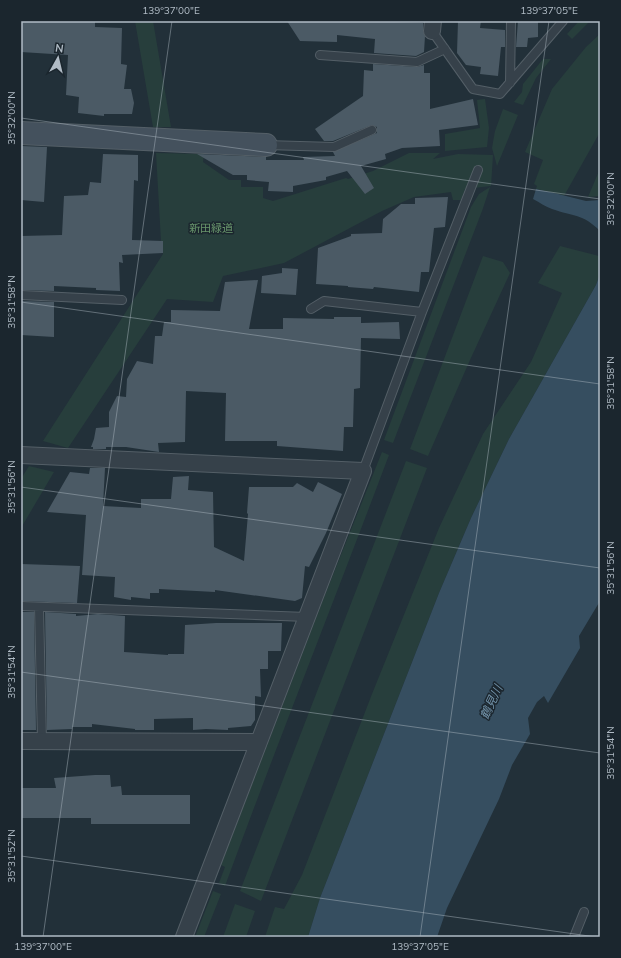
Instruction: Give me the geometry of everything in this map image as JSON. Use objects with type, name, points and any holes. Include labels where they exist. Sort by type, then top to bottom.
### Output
[{"type":"street","points":[[21,133],[266,145]]},
{"type":"street","points":[[21,454],[363,471],[184,937]]},
{"type":"street","points":[[21,742],[259,742]]},
{"type":"lane","points":[[510,83],[512,21]]},
{"type":"lane","points":[[433,26],[445,49],[473,89],[500,94],[563,21]]},
{"type":"lane","points":[[320,55],[417,62],[445,49]]},
{"type":"lane","points":[[266,145],[334,147],[372,130]]},
{"type":"lane","points":[[363,471],[422,312],[478,170]]},
{"type":"lane","points":[[21,295],[122,300]]},
{"type":"lane","points":[[310,309],[324,301],[422,312]]},
{"type":"lane","points":[[21,606],[307,617]]},
{"type":"lane","points":[[39,607],[42,742]]},
{"type":"lane","points":[[574,937],[584,912]]},
{"type":"green space","points":[[135,21],[153,21],[171,127],[153,127]]},
{"type":"green space","points":[[579,21],[590,21],[572,39],[567,34]]},
{"type":"green space","points":[[600,34],[600,132],[564,196],[536,189],[537,186],[534,184],[543,160],[525,152],[552,89],[586,47]]},
{"type":"green space","points":[[543,59],[551,59],[536,78],[523,105],[514,102],[522,92],[523,84]]},
{"type":"green space","points":[[485,99],[489,128],[487,147],[445,151],[445,134],[480,128],[477,100]]},
{"type":"green space","points":[[503,109],[518,115],[497,166],[492,148],[495,131]]},
{"type":"green space","name":"新田緑道","points":[[156,153],[204,154],[203,162],[229,180],[241,180],[241,187],[263,187],[263,198],[273,201],[373,171],[409,153],[440,153],[433,159],[458,154],[493,155],[491,186],[465,189],[461,200],[453,200],[451,192],[414,197],[382,211],[284,263],[223,276],[213,302],[167,299],[68,448],[43,441],[163,254]]},
{"type":"green space","points":[[600,170],[600,196],[588,197],[599,171]]},
{"type":"green space","points":[[490,187],[393,443],[384,440],[471,207],[479,194]]},
{"type":"green space","points":[[560,246],[599,256],[600,251],[600,274],[596,285],[509,439],[471,518],[439,593],[320,898],[308,937],[265,937],[275,907],[284,909],[302,875],[372,694],[439,528],[483,434],[531,362],[562,293],[538,283]]},
{"type":"green space","points":[[483,256],[503,262],[510,273],[428,456],[410,449]]},
{"type":"green space","points":[[382,452],[389,455],[225,886],[219,883],[225,867],[221,865]]},
{"type":"green space","points":[[406,461],[427,468],[261,901],[240,891]]},
{"type":"green space","points":[[29,466],[54,472],[21,528],[21,479]]},
{"type":"green space","points":[[213,891],[221,894],[204,937],[195,937]]},
{"type":"green space","points":[[235,904],[255,911],[246,937],[223,937]]},
{"type":"water","points":[[536,189],[586,201],[600,200],[600,231],[583,218],[560,212],[533,199]]},
{"type":"water","name":"鶴見川","points":[[600,274],[600,601],[579,636],[580,648],[548,703],[544,696],[537,702],[528,718],[530,734],[512,765],[499,799],[447,908],[437,937],[308,937],[320,898],[439,593],[471,518],[509,439],[596,285]]},
{"type":"building","points":[[21,21],[95,21],[95,27],[122,28],[121,64],[127,65],[124,89],[131,89],[134,103],[132,114],[104,114],[104,116],[78,113],[79,97],[66,95],[68,55],[21,52]]},
{"type":"building","points":[[287,21],[394,21],[423,23],[425,36],[424,52],[416,56],[374,53],[375,39],[337,35],[337,42],[300,41]]},
{"type":"building","points":[[458,21],[481,21],[480,28],[505,30],[505,47],[501,47],[498,76],[480,74],[481,67],[466,65],[457,53]]},
{"type":"building","points":[[518,21],[538,21],[538,37],[528,38],[527,47],[516,47]]},
{"type":"building","points":[[373,64],[417,67],[424,65],[424,73],[430,73],[430,109],[473,99],[478,125],[439,130],[440,146],[402,148],[385,154],[386,159],[361,166],[374,188],[365,194],[347,171],[326,177],[326,180],[293,186],[293,192],[268,191],[269,182],[247,180],[247,175],[233,175],[197,154],[266,157],[266,160],[304,160],[303,157],[335,156],[333,152],[377,133],[377,127],[372,125],[333,141],[324,141],[315,129],[363,96],[364,70],[373,71]]},
{"type":"building","points":[[22,146],[47,147],[44,202],[21,200]]},
{"type":"building","points":[[103,154],[138,155],[138,181],[134,180],[132,240],[163,241],[163,253],[122,255],[123,263],[119,262],[120,291],[54,286],[54,291],[21,290],[21,236],[62,235],[64,196],[88,195],[90,182],[101,183]]},
{"type":"building","points":[[448,197],[445,227],[434,228],[429,272],[421,272],[419,292],[374,287],[373,289],[316,284],[318,248],[351,236],[351,234],[382,233],[383,219],[401,204],[415,204],[415,198]]},
{"type":"building","points":[[282,268],[298,269],[296,295],[261,293],[262,276],[282,273]]},
{"type":"building","points":[[258,280],[249,329],[283,329],[283,318],[334,319],[334,317],[361,317],[361,323],[399,322],[400,339],[361,338],[360,388],[354,389],[353,427],[344,427],[343,451],[277,446],[277,441],[225,441],[226,393],[186,391],[185,442],[158,443],[159,452],[126,447],[106,447],[106,449],[93,449],[93,447],[91,447],[96,428],[109,427],[109,412],[117,396],[126,397],[127,379],[137,361],[153,364],[155,336],[162,336],[164,322],[171,322],[171,310],[220,311],[225,282]]},
{"type":"building","points":[[21,301],[54,302],[54,337],[21,335]]},
{"type":"building","points":[[90,468],[105,468],[103,506],[141,508],[141,499],[171,499],[173,477],[189,476],[188,490],[213,492],[214,547],[244,561],[249,487],[293,487],[297,483],[313,492],[318,482],[342,494],[326,533],[309,567],[305,566],[302,598],[295,601],[215,590],[215,592],[159,589],[159,593],[150,593],[150,599],[131,597],[131,600],[114,597],[115,577],[82,575],[86,515],[47,512],[70,472],[89,474]]},
{"type":"building","points":[[21,564],[80,566],[77,603],[21,601]]},
{"type":"building","points":[[21,612],[34,612],[36,730],[21,730]]},
{"type":"building","points":[[45,612],[76,614],[76,616],[98,614],[125,616],[124,652],[168,655],[184,654],[185,625],[216,623],[282,623],[281,651],[268,651],[268,669],[260,669],[261,697],[255,696],[255,720],[251,726],[228,728],[228,730],[193,730],[193,718],[154,719],[154,730],[135,730],[92,724],[92,727],[72,727],[72,729],[47,730]]},
{"type":"building","points":[[110,775],[111,787],[121,786],[122,795],[190,795],[190,824],[91,824],[91,818],[21,818],[21,788],[56,788],[54,778]]}]
